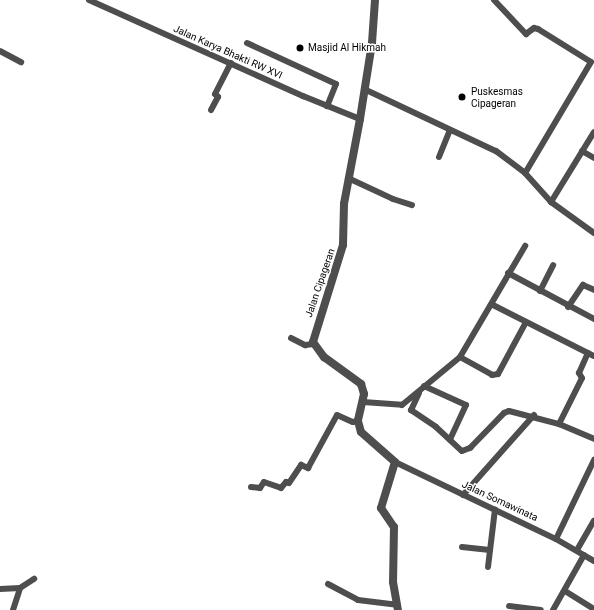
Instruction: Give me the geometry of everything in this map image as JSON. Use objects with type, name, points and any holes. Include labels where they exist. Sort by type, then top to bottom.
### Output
[{"type":"street","name":"Jalan Karya Bhakti RW XVI","points":[[89,0],[327,106],[360,119]]},
{"type":"street","name":"Jalan Cipageran","points":[[314,344],[318,320],[342,252],[348,178],[360,119],[375,0]]},
{"type":"street","points":[[494,0],[526,34],[534,28],[538,29],[591,62],[525,173]]},
{"type":"street","points":[[247,43],[336,84],[327,106]]},
{"type":"street","points":[[0,51],[21,62]]},
{"type":"street","points":[[211,110],[218,97],[215,94],[231,63]]},
{"type":"street","points":[[364,89],[496,151],[525,173],[551,202],[594,233]]},
{"type":"street","points":[[439,157],[450,130]]},
{"type":"street","points":[[551,202],[594,132]]},
{"type":"street","points":[[582,151],[594,158]]},
{"type":"street","points":[[348,178],[393,199],[412,205]]},
{"type":"street","points":[[363,402],[397,407],[460,357],[493,304],[494,297],[525,246]]},
{"type":"street","points":[[540,291],[553,266]]},
{"type":"street","points":[[508,273],[594,320]]},
{"type":"street","points":[[568,307],[583,285],[594,290]]},
{"type":"street","points":[[493,304],[594,356]]},
{"type":"street","points":[[460,357],[492,375],[498,374],[526,322]]},
{"type":"street","points":[[291,338],[306,345],[314,344],[324,357],[361,384],[363,402],[358,421],[364,436],[395,462],[381,508],[394,527],[392,566],[397,608],[358,600],[328,584]]},
{"type":"street","points":[[559,424],[582,378],[579,373],[588,353]]},
{"type":"street","points":[[422,388],[411,410],[436,427],[458,449],[466,452],[504,413],[516,411],[534,415],[594,439]]},
{"type":"street","points":[[422,388],[466,405],[450,440]]},
{"type":"street","points":[[251,487],[260,488],[264,482],[281,488],[286,482],[289,483],[301,465],[308,468],[337,415],[353,422],[358,421]]},
{"type":"street","points":[[463,495],[534,415]]},
{"type":"street","points":[[556,539],[594,460]]},
{"type":"street","name":"Jalan Somawinata","points":[[395,462],[556,539],[594,561]]},
{"type":"street","points":[[488,567],[495,509]]},
{"type":"street","points":[[577,550],[594,521]]},
{"type":"street","points":[[462,547],[490,550]]},
{"type":"street","points":[[553,610],[584,555]]},
{"type":"street","points":[[0,589],[20,588],[34,579]]},
{"type":"street","points":[[13,610],[20,588]]},
{"type":"street","points":[[565,591],[594,609]]},
{"type":"street","points":[[509,606],[541,610]]},
{"type":"place","name":"Masjid Al Hikmah","points":[[300,48]]},
{"type":"place","name":"Puskesmas Cipageran","points":[[462,97]]}]
